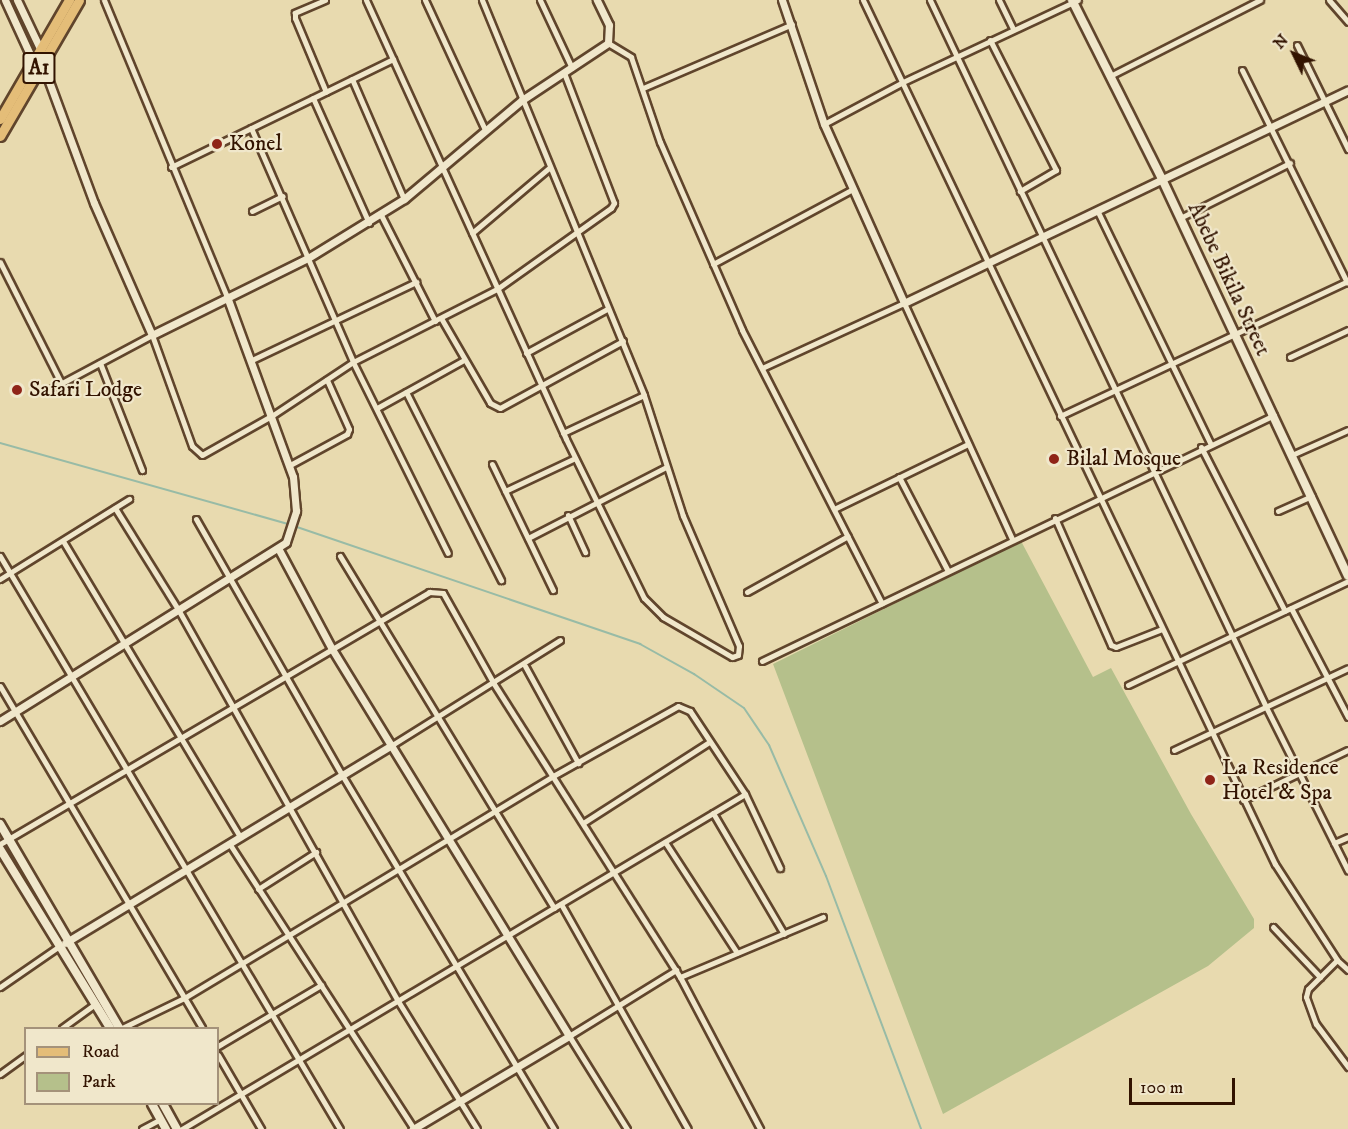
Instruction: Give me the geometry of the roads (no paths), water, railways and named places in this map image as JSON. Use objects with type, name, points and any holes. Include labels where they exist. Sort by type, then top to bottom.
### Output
[{"type":"main road","name":"A1","points":[[0,119],[69,0]]},
{"type":"main road","name":"A1","points":[[0,136],[79,0]]},
{"type":"main road","name":"Abebe Bikila Street","points":[[1074,1],[1112,75],[1294,454],[1348,576]]},
{"type":"main road","points":[[0,824],[120,1027]]},
{"type":"main road","points":[[0,849],[109,1027]]},
{"type":"main road","points":[[153,1105],[166,1129]]},
{"type":"main road","points":[[164,1105],[177,1129]]},
{"type":"street","points":[[5,0],[37,71],[47,76]]},
{"type":"street","points":[[17,0],[45,59],[47,76],[94,203],[152,335],[196,452],[202,455],[211,452],[273,415],[353,362],[497,289],[611,208],[614,196],[564,73]]},
{"type":"street","points":[[0,721],[278,548],[286,542],[296,511],[290,465],[273,415],[227,297],[171,167],[104,0]]},
{"type":"street","points":[[325,0],[295,13],[295,18],[326,92]]},
{"type":"street","points":[[366,0],[563,433],[652,609],[732,657],[738,655],[739,646],[666,466],[644,395],[623,341],[607,309],[482,0]]},
{"type":"street","points":[[425,0],[485,130]]},
{"type":"street","points":[[540,0],[572,68]]},
{"type":"street","points":[[597,0],[609,25],[611,45]]},
{"type":"street","points":[[782,0],[824,124],[1012,540]]},
{"type":"street","points":[[863,0],[1210,733],[1275,864],[1337,960],[1348,970]]},
{"type":"street","points":[[930,0],[1266,707],[1348,871]]},
{"type":"street","points":[[999,0],[1013,29]]},
{"type":"street","points":[[1112,75],[1260,0]]},
{"type":"street","points":[[1329,0],[1348,22]]},
{"type":"street","points":[[824,124],[903,81],[1074,1]]},
{"type":"street","points":[[643,88],[792,24]]},
{"type":"street","points":[[990,40],[1056,170],[1020,190]]},
{"type":"street","points":[[47,392],[152,335],[308,258],[369,223],[404,199],[522,100],[611,45]]},
{"type":"street","points":[[611,45],[631,57],[660,142],[714,264],[762,368],[882,603]]},
{"type":"street","points":[[1297,45],[1348,149]]},
{"type":"street","points":[[171,167],[393,59]]},
{"type":"street","points":[[1060,416],[1348,282],[1242,70]]},
{"type":"street","points":[[352,79],[404,199]]},
{"type":"street","points":[[762,368],[904,303],[1348,90]]},
{"type":"street","points":[[313,98],[369,223]]},
{"type":"street","points":[[251,128],[353,362],[448,553]]},
{"type":"street","points":[[1180,218],[1290,163]]},
{"type":"street","points":[[472,233],[550,167]]},
{"type":"street","points":[[714,264],[853,189]]},
{"type":"street","points":[[252,211],[282,196]]},
{"type":"street","points":[[1097,210],[1210,443]]},
{"type":"street","points":[[381,215],[438,320],[494,407],[500,408],[540,383],[623,341]]},
{"type":"street","points":[[0,262],[61,383]]},
{"type":"street","points":[[252,360],[416,282]]},
{"type":"street","points":[[526,353],[607,309]]},
{"type":"street","points":[[1290,357],[1348,330]]},
{"type":"street","points":[[377,408],[464,360]]},
{"type":"street","points":[[100,363],[142,470]]},
{"type":"street","points":[[290,465],[347,434],[349,429],[327,380]]},
{"type":"street","points":[[406,392],[501,580]]},
{"type":"street","points":[[563,433],[644,395]]},
{"type":"street","points":[[762,661],[1201,447],[1275,415]]},
{"type":"street","points":[[1294,454],[1348,430]]},
{"type":"street","points":[[834,509],[968,444]]},
{"type":"street","points":[[1201,447],[1348,717]]},
{"type":"street","points":[[505,491],[575,458]]},
{"type":"street","points":[[492,464],[553,590]]},
{"type":"street","points":[[528,538],[596,500],[666,466]]},
{"type":"street","points":[[900,477],[948,571]]},
{"type":"street","points":[[1278,511],[1312,496]]},
{"type":"street","points":[[0,579],[129,499]]},
{"type":"street","points":[[115,508],[179,611],[345,901],[398,1001],[477,1129]]},
{"type":"street","points":[[568,515],[585,552]]},
{"type":"street","points":[[1055,518],[1111,645],[1116,647],[1162,629]]},
{"type":"street","points":[[196,519],[342,776],[400,868],[554,1129]]},
{"type":"street","points":[[747,592],[848,536]]},
{"type":"street","points":[[63,541],[240,837]]},
{"type":"street","points":[[278,548],[332,649],[449,839],[506,937],[627,1129]]},
{"type":"street","points":[[0,556],[183,871],[340,1129]]},
{"type":"street","points":[[340,556],[554,908]]},
{"type":"street","points":[[1128,685],[1348,581]]},
{"type":"street","points":[[0,843],[429,592],[443,593],[494,684],[676,970],[760,1129]]},
{"type":"street","points":[[0,987],[58,947],[128,904],[525,666],[560,640]]},
{"type":"street","points":[[525,666],[578,763]]},
{"type":"street","points":[[1174,750],[1348,668]]},
{"type":"street","points":[[0,686],[201,1027]]},
{"type":"street","points":[[125,1027],[184,998],[553,776],[678,706],[690,711],[745,794],[780,868]]},
{"type":"street","points":[[583,823],[710,742]]},
{"type":"street","points":[[1244,800],[1348,750]]},
{"type":"street","points":[[183,1129],[745,794]]},
{"type":"street","points":[[713,813],[784,934]]},
{"type":"street","points":[[1334,843],[1348,837]]},
{"type":"street","points":[[665,842],[737,953]]},
{"type":"street","points":[[229,843],[414,1129],[676,970]]},
{"type":"street","points":[[258,889],[316,852]]},
{"type":"street","points":[[561,904],[688,1129]]},
{"type":"street","points":[[680,977],[823,917]]},
{"type":"street","points":[[1273,927],[1320,977]]},
{"type":"street","points":[[1337,960],[1308,988],[1308,1006],[1330,1046],[1348,1067]]},
{"type":"street","points":[[219,1045],[321,985]]},
{"type":"street","points":[[65,1027],[95,1004]]},
{"type":"street","points":[[0,1074],[24,1056]]},
{"type":"street","points":[[219,1057],[261,1129]]},
{"type":"street","points":[[142,1129],[161,1119]]},
{"type":"waterway","points":[[0,443],[289,524]]},
{"type":"waterway","points":[[294,526],[640,644],[694,674],[744,708],[769,745],[826,876],[921,1129]]},
{"type":"place","name":"Konel","points":[[217,144]]},
{"type":"place","name":"Safari Lodge","points":[[17,390]]},
{"type":"place","name":"Bilal Mosque","points":[[1054,459]]},
{"type":"place","name":"La Residence Hotel & Spa","points":[[1210,780]]}]
